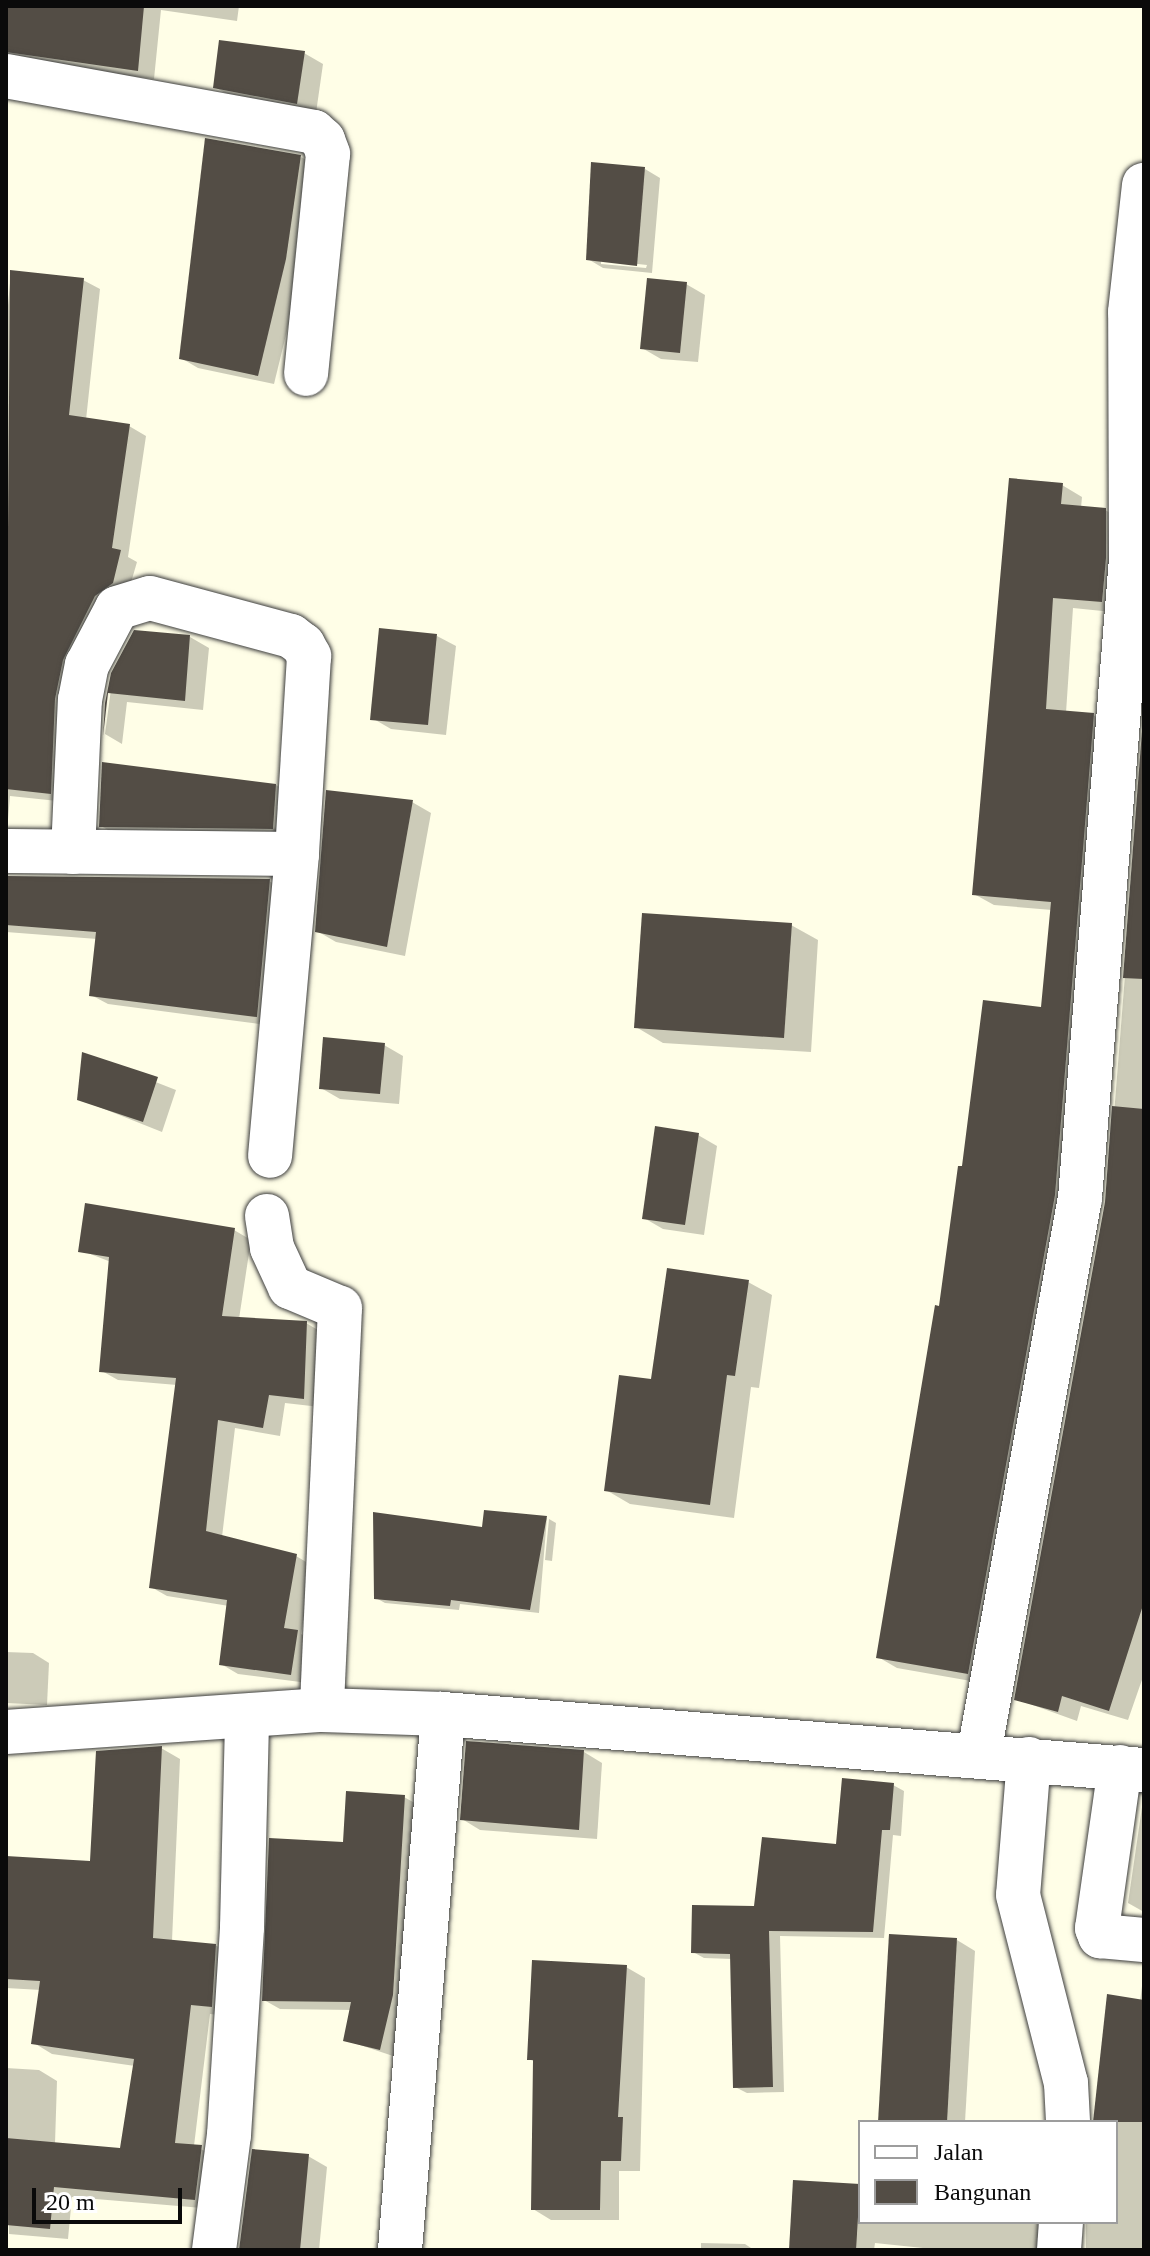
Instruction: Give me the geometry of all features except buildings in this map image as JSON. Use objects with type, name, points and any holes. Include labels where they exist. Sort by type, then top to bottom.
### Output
[{"type":"street","points":[[6,76],[314,132],[323,140],[328,154],[306,374]]},
{"type":"street","points":[[979,1753],[1080,1198],[1136,605],[1130,312],[1144,185]]},
{"type":"street","points":[[73,852],[80,700],[87,665],[108,620],[128,601],[140,598],[291,636],[303,645],[309,665],[297,854],[270,1156]]},
{"type":"street","points":[[6,851],[297,854]]},
{"type":"street","points":[[267,1216],[272,1248],[290,1287],[340,1308],[322,1710]]},
{"type":"street","points":[[6,1732],[322,1710],[443,1714],[979,1753],[1132,1768],[1100,1936],[1144,1940]]},
{"type":"street","points":[[400,2250],[443,1714]]},
{"type":"street","points":[[214,2250],[229,2135],[240,1957],[247,1716]]},
{"type":"street","points":[[1029,1759],[1018,1895],[1066,2083],[1068,2120]]},
{"type":"street","points":[[1059,2250],[1061,2224]]}]
